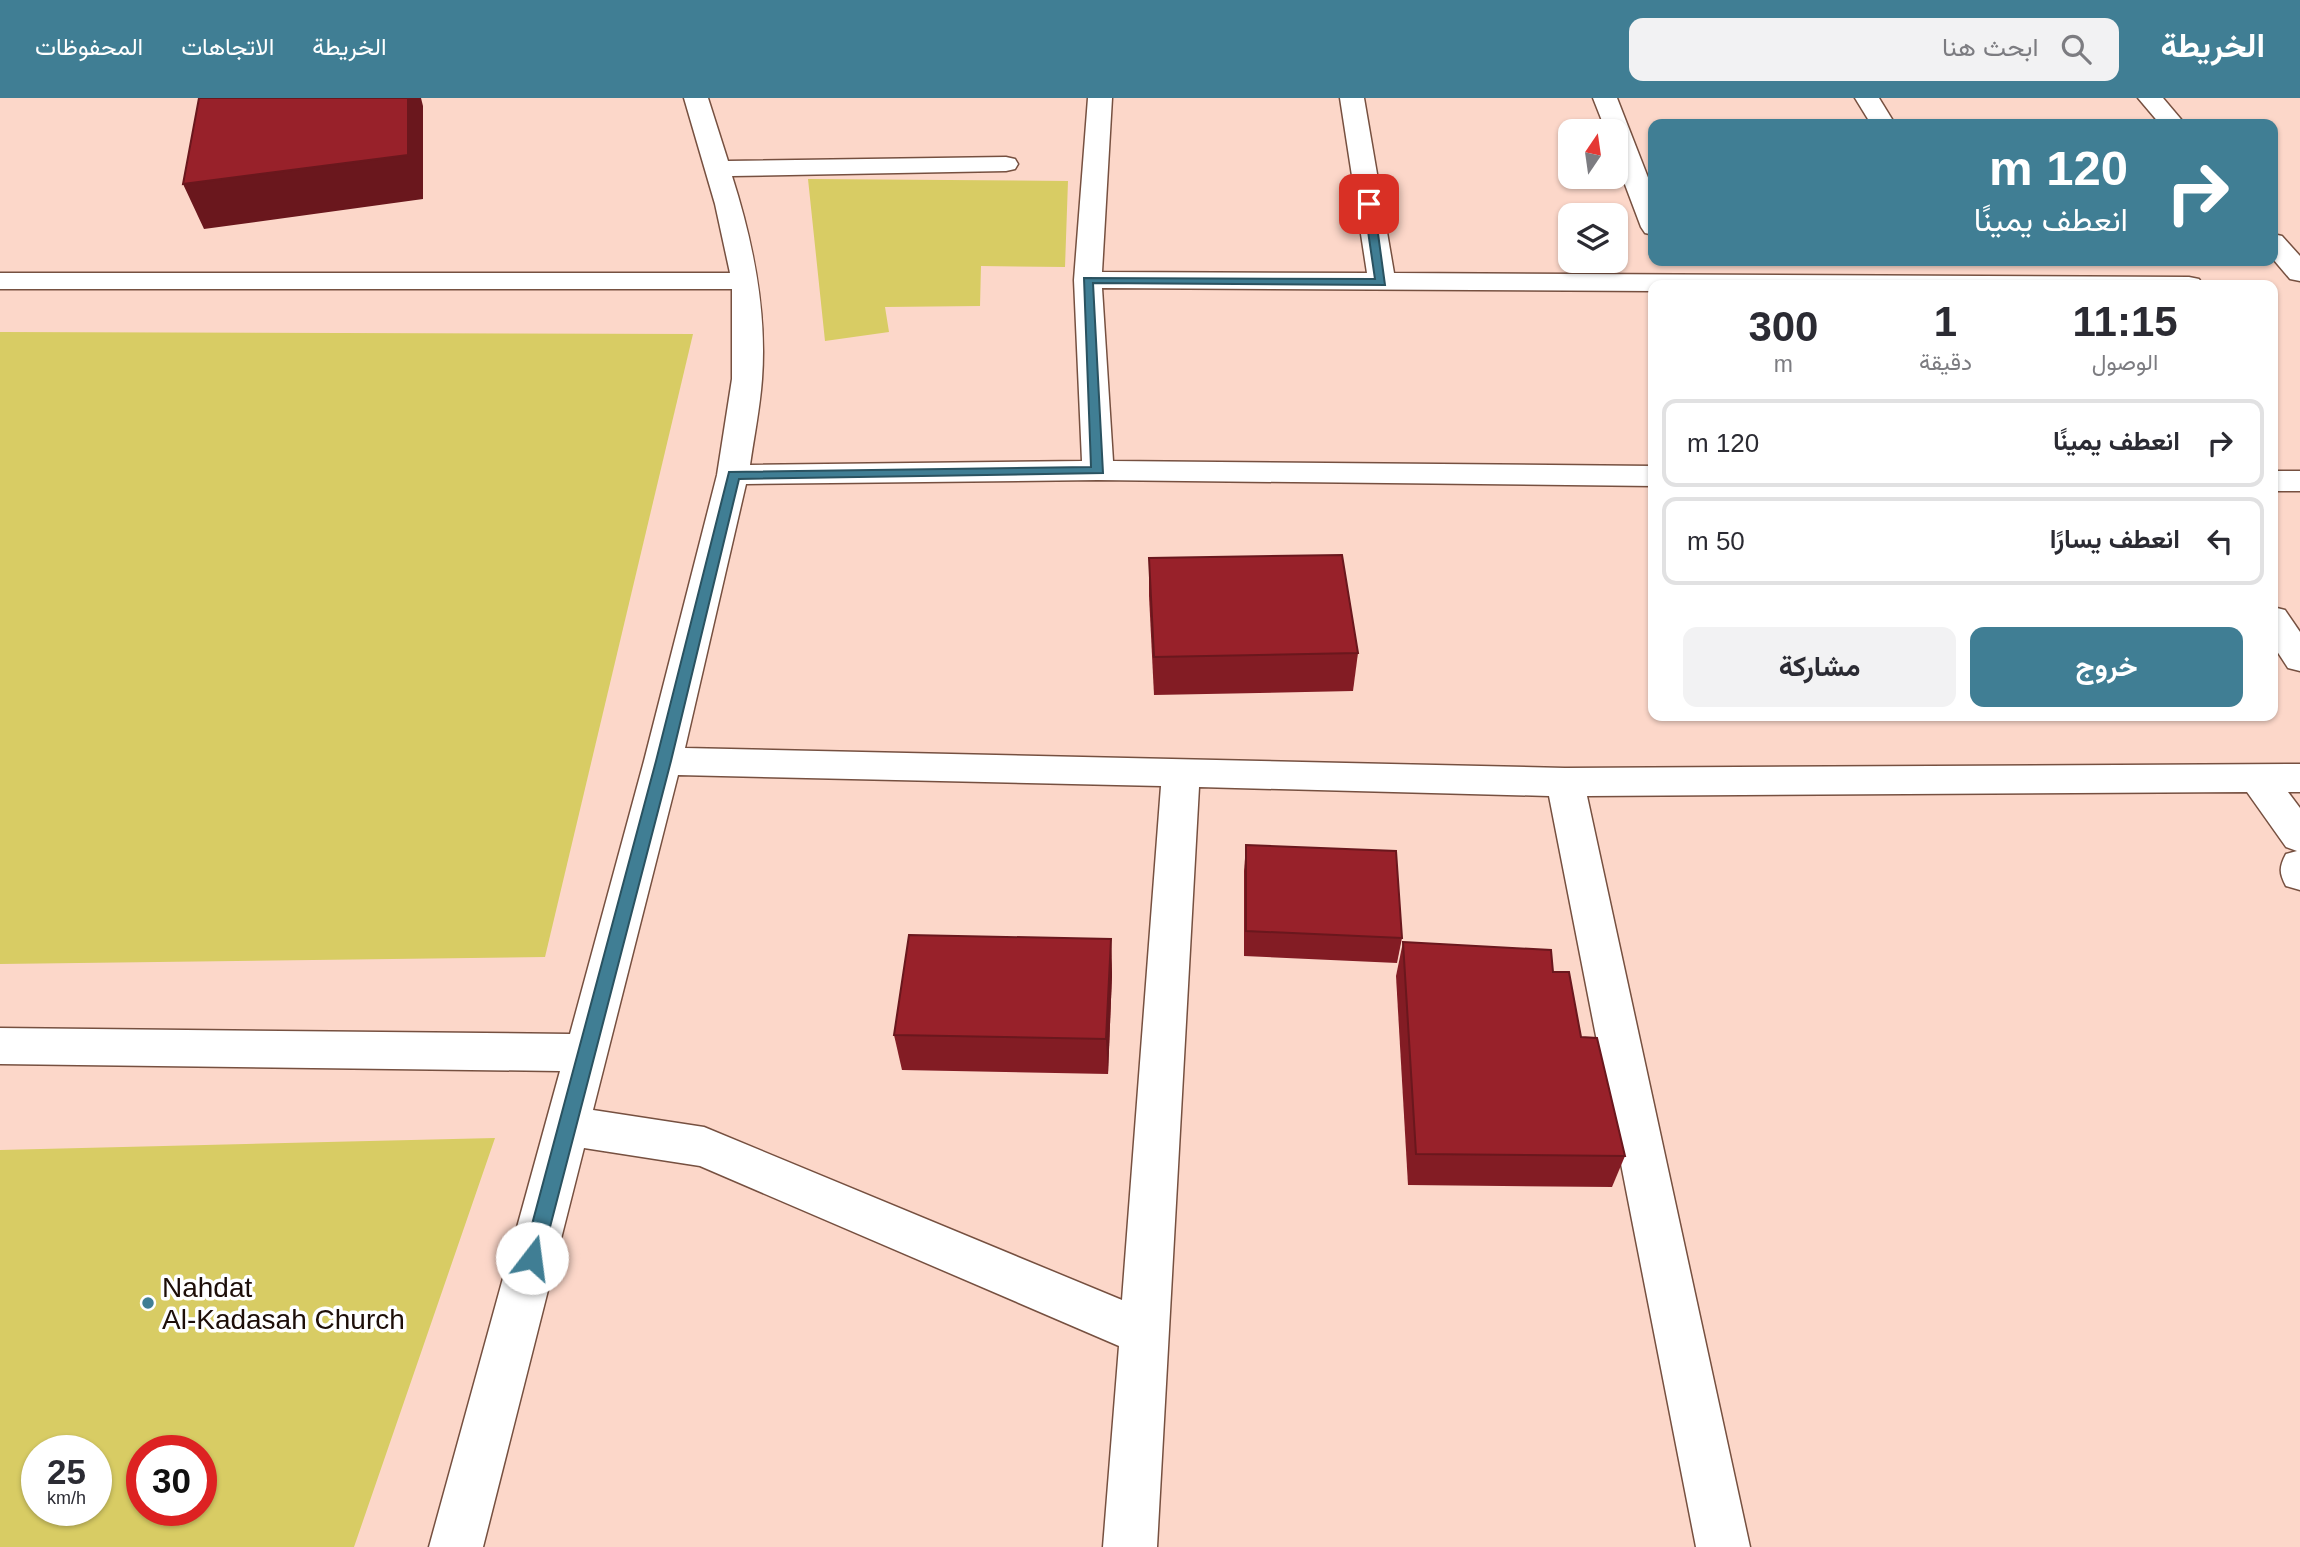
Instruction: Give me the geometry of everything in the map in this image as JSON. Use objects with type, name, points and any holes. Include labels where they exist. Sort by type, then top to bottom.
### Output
[{"type":"street","points":[[456,1547],[663,761],[733,475],[747,379],[745,281],[738,241],[696,98]]},
{"type":"street","points":[[1098,470],[1088,280],[1100,98]]},
{"type":"street","points":[[1352,98],[1381,283]]},
{"type":"street","points":[[1605,98],[1648,211]]},
{"type":"street","points":[[1867,98],[1880,119]]},
{"type":"street","points":[[2150,98],[2169,119]]},
{"type":"street","points":[[717,169],[1006,164]]},
{"type":"street","points":[[2278,248],[2300,273]]},
{"type":"street","points":[[1088,280],[1381,283],[1671,272],[1833,280]]},
{"type":"street","points":[[0,281],[745,281]]},
{"type":"street","points":[[2278,286],[2300,286]]},
{"type":"street","points":[[733,475],[1098,470],[1648,476]]},
{"type":"street","points":[[2278,481],[2300,481]]},
{"type":"street","points":[[2278,626],[2300,659]]},
{"type":"street","points":[[663,761],[1565,782],[2300,778]]},
{"type":"street","points":[[1130,1547],[1181,772]]},
{"type":"street","points":[[2257,778],[2300,837]]},
{"type":"street","points":[[1565,782],[1723,1547]]},
{"type":"street","points":[[2300,865],[2300,875]]},
{"type":"street","points":[[0,1046],[586,1053]]},
{"type":"street","points":[[567,1126],[704,1147],[1144,1333]]},
{"type":"shaded area","points":[[808,179],[1068,181],[1065,267],[981,266],[980,306],[885,307],[889,332],[825,341]]},
{"type":"shaded area","points":[[0,332],[693,334],[545,957],[0,964]]},
{"type":"shaded area","points":[[495,1138],[354,1547],[0,1547],[0,1150]]},
{"type":"building","points":[[199,98],[408,98],[408,155],[183,184]]},
{"type":"building","points":[[1342,555],[1358,653],[1154,657],[1149,558]]},
{"type":"building","points":[[1246,845],[1396,851],[1402,938],[1246,931]]},
{"type":"building","points":[[909,935],[1111,939],[1106,1039],[894,1035]]},
{"type":"building","points":[[1403,942],[1551,950],[1553,972],[1569,972],[1581,1037],[1597,1038],[1625,1156],[1416,1154]]},
{"type":"place","name":"Nahdat Al-Kadasah Church","points":[[148,1303]]},
{"type":"route","points":[[532,1258],[663,761],[733,475],[1098,470],[1088,280],[1381,283],[1369,204]]}]
